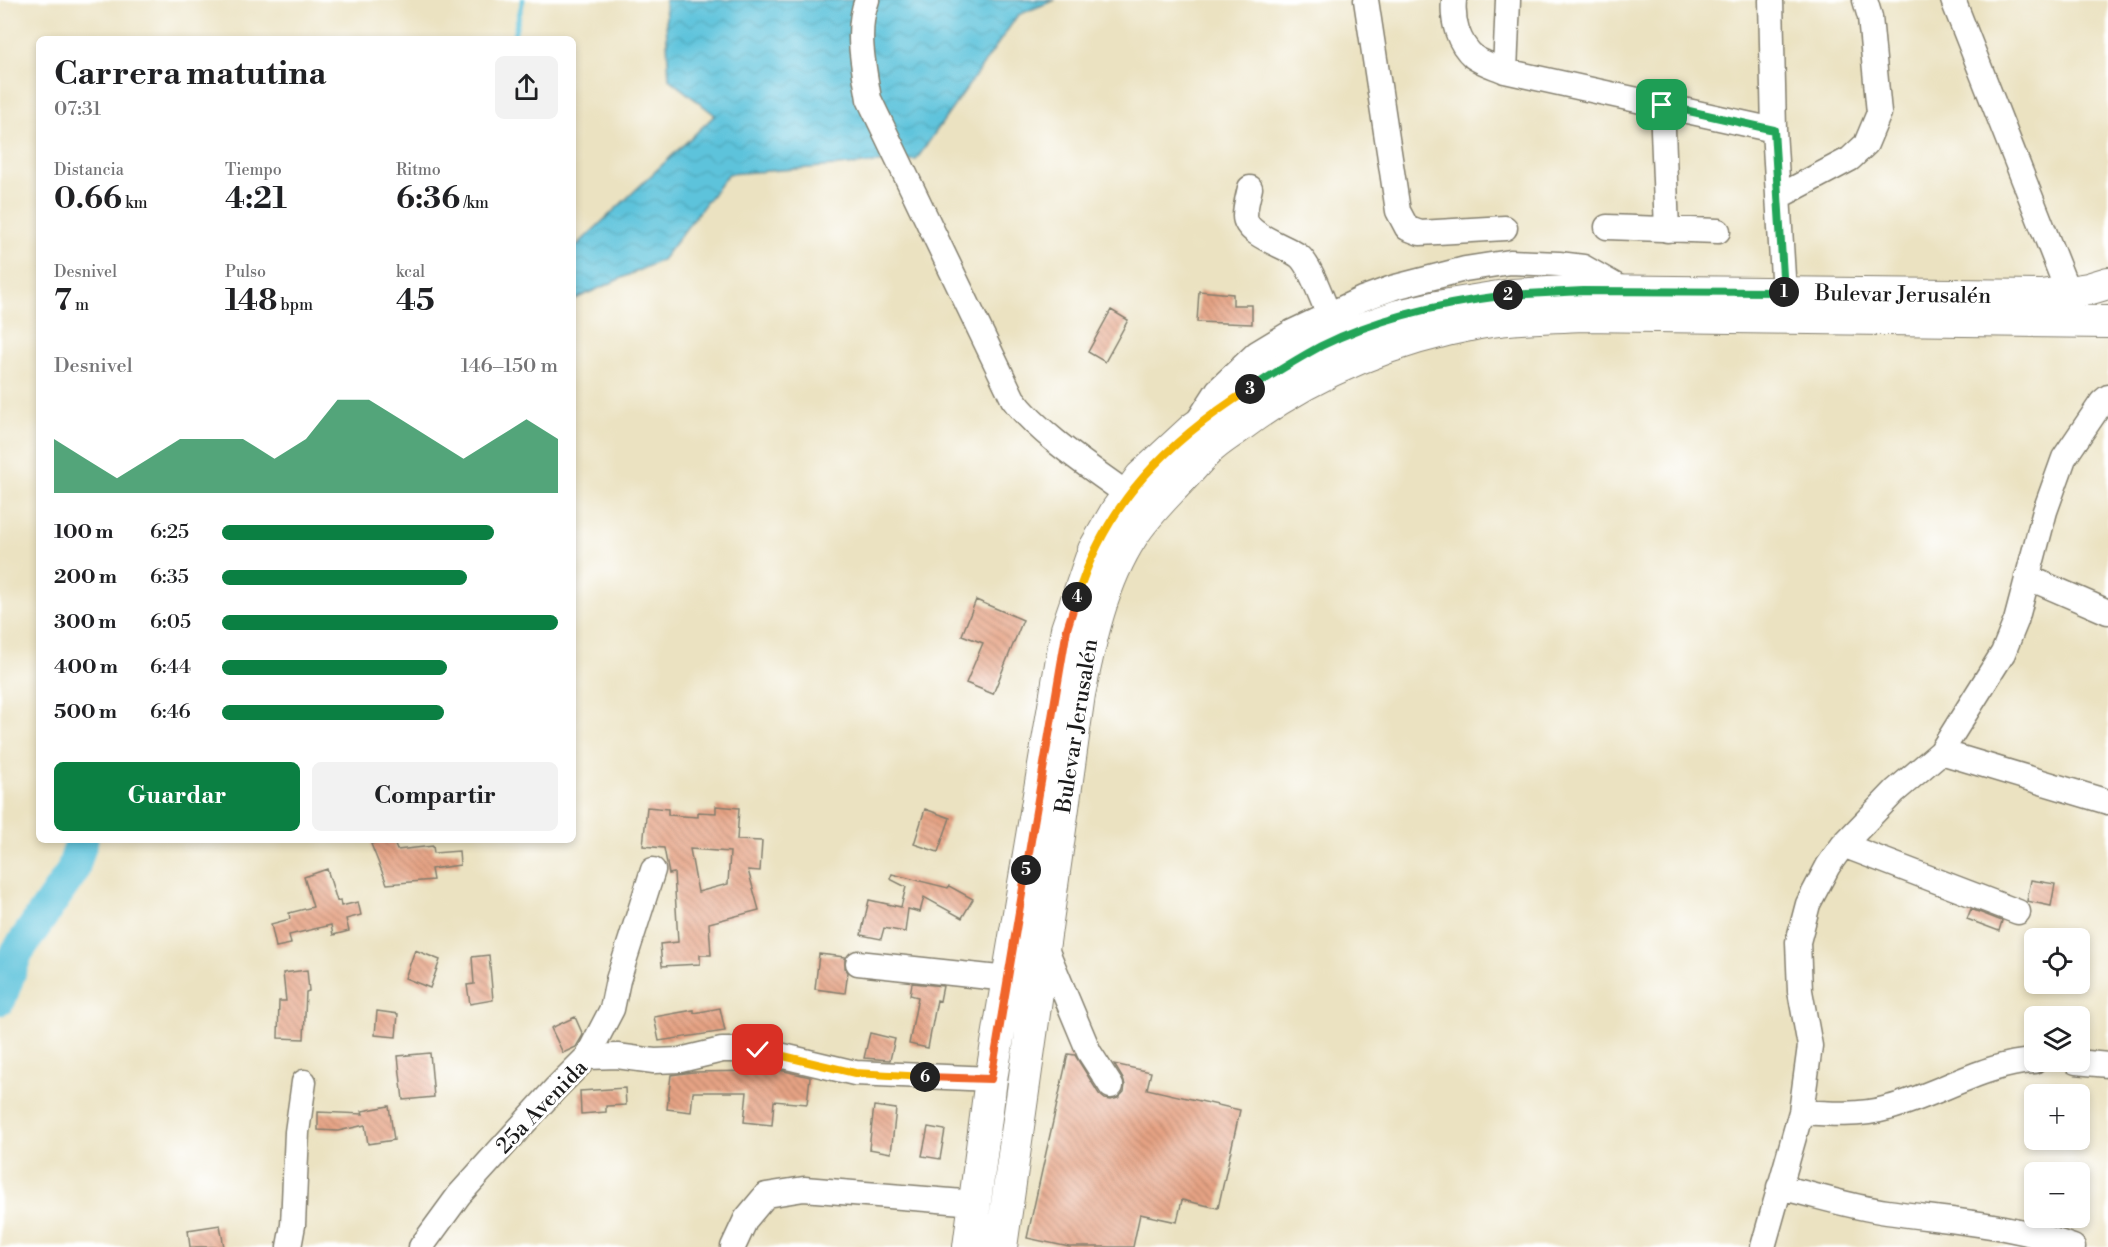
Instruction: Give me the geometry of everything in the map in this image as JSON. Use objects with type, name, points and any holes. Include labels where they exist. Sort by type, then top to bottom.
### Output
[{"type":"main road","name":"Bulevar Jerusalén","points":[[1001,1247],[1079,694],[1091,633],[1110,580],[1132,536],[1140,504],[1141,477],[1194,428],[1254,387],[1321,346],[1398,316],[1511,294],[1625,291],[2041,296],[2108,283]]},
{"type":"main road","name":"Bulevar Jerusalén","points":[[969,1247],[991,1079],[1067,629],[1094,550],[1117,510],[1140,504],[1253,416],[1327,372],[1364,355],[1401,342],[1480,322],[1583,315],[2108,322]]},
{"type":"street","points":[[867,0],[863,10],[861,55],[869,99],[1013,399],[1024,414],[1140,504]]},
{"type":"street","points":[[1366,0],[1398,211],[1407,228],[1420,233],[1505,228]]},
{"type":"street","points":[[1454,0],[1457,33],[1475,58],[1505,70],[1774,130]]},
{"type":"street","points":[[1505,70],[1508,0]]},
{"type":"street","points":[[1771,0],[1774,130],[1784,293]]},
{"type":"street","points":[[1778,197],[1850,159],[1866,144],[1879,113],[1870,17],[1865,0]]},
{"type":"street","points":[[1953,0],[2068,292]]},
{"type":"street","points":[[1662,105],[1667,230]]},
{"type":"street","points":[[1250,188],[1244,217],[1247,226],[1300,257],[1308,268],[1329,315]]},
{"type":"street","points":[[1607,227],[1718,231]]},
{"type":"street","points":[[1194,428],[1218,390],[1257,353],[1293,332],[1395,287],[1465,269],[1510,262],[1584,267],[1625,291]]},
{"type":"street","points":[[1762,1247],[1801,1112],[1810,1046],[1800,991],[1798,942],[1808,904],[1828,866],[1843,845],[1894,791],[1941,752],[2003,652],[2016,621],[2045,511],[2064,458],[2102,402],[2108,397]]},
{"type":"street","points":[[2027,577],[2108,612]]},
{"type":"street","points":[[1941,752],[2108,802]]},
{"type":"street","points":[[1843,845],[2018,912]]},
{"type":"street","points":[[587,1057],[612,1009],[618,980],[653,870]]},
{"type":"street","points":[[1044,942],[1089,1052],[1111,1086]]},
{"type":"street","points":[[858,963],[1008,980]]},
{"type":"street","name":"25a Avenida","points":[[421,1247],[459,1195],[587,1057],[616,1056],[654,1061],[680,1060],[722,1050],[758,1050],[855,1073],[991,1079]]},
{"type":"street","points":[[1801,1112],[1840,1115],[1888,1108],[1976,1075],[2024,1062]]},
{"type":"street","points":[[2090,1063],[2108,1065]]},
{"type":"street","points":[[289,1247],[294,1205],[297,1132],[304,1082]]},
{"type":"street","points":[[1779,1187],[1885,1212],[1988,1224],[2048,1237],[2073,1247]]},
{"type":"street","points":[[733,1247],[746,1219],[766,1195],[804,1189],[975,1203]]},
{"type":"water","points":[[665,0],[1055,0],[1018,15],[916,160],[728,174],[662,260],[576,299],[576,246],[715,115],[669,79]]},
{"type":"building","points":[[1199,291],[1233,294],[1233,305],[1252,305],[1252,324],[1197,322]]},
{"type":"building","points":[[1111,310],[1128,320],[1105,362],[1088,352]]},
{"type":"building","points":[[976,600],[1023,620],[993,694],[966,683],[983,643],[962,635]]},
{"type":"building","points":[[716,806],[739,808],[737,840],[762,841],[760,871],[748,870],[759,910],[709,923],[711,955],[700,955],[700,964],[662,966],[660,944],[678,942],[674,873],[669,874],[664,848],[643,846],[647,807],[668,809],[668,815],[698,817],[698,812],[716,813]],"holes":[[[690,849],[730,852],[728,884],[698,892]]]},
{"type":"building","points":[[925,809],[950,818],[938,852],[914,844]]},
{"type":"building","points":[[394,843],[397,850],[433,846],[434,853],[459,851],[460,865],[431,869],[433,880],[387,884],[371,844]]},
{"type":"building","points":[[327,869],[337,901],[340,900],[341,906],[358,902],[361,915],[346,919],[349,931],[333,935],[331,925],[289,935],[291,944],[276,947],[271,924],[290,919],[289,913],[313,907],[304,877]]},
{"type":"building","points":[[892,874],[948,888],[949,886],[973,899],[962,918],[924,897],[920,912],[908,909],[905,932],[884,928],[881,939],[861,935],[869,900],[901,907],[906,887],[890,879]]},
{"type":"building","points":[[2031,880],[2055,884],[2051,906],[2027,901]]},
{"type":"building","points":[[1971,909],[2002,921],[1999,931],[1967,919]]},
{"type":"building","points":[[415,950],[440,960],[430,988],[405,978]]},
{"type":"building","points":[[819,954],[845,957],[845,968],[848,972],[845,993],[815,989]]},
{"type":"building","points":[[489,955],[493,1000],[470,1004],[467,985],[474,984],[472,957]]},
{"type":"building","points":[[307,970],[309,991],[306,992],[304,1039],[278,1038],[279,1001],[286,1001],[283,973]]},
{"type":"building","points":[[912,983],[943,986],[940,1001],[937,1000],[928,1048],[909,1044],[918,997],[910,995]]},
{"type":"building","points":[[720,1008],[725,1031],[659,1041],[654,1017]]},
{"type":"building","points":[[377,1011],[398,1014],[396,1037],[375,1035]]},
{"type":"building","points":[[575,1017],[583,1035],[576,1047],[563,1053],[551,1028]]},
{"type":"building","points":[[870,1033],[895,1039],[890,1060],[864,1058]]},
{"type":"building","points":[[430,1053],[434,1097],[403,1100],[398,1056]]},
{"type":"building","points":[[1068,1054],[1075,1055],[1099,1094],[1105,1099],[1118,1098],[1124,1092],[1123,1079],[1114,1064],[1151,1072],[1147,1089],[1240,1110],[1218,1208],[1182,1200],[1177,1222],[1140,1214],[1133,1247],[1069,1247],[1027,1238]]},
{"type":"building","points":[[758,1065],[810,1077],[807,1104],[774,1101],[772,1125],[744,1122],[747,1092],[693,1092],[691,1112],[667,1109],[671,1075],[693,1072],[757,1071]]},
{"type":"building","points":[[625,1088],[626,1105],[606,1106],[606,1112],[581,1114],[580,1091]]},
{"type":"building","points":[[389,1106],[394,1140],[368,1144],[365,1125],[338,1131],[318,1130],[318,1112],[363,1114],[362,1111]]},
{"type":"building","points":[[874,1106],[896,1109],[891,1153],[869,1149]]},
{"type":"building","points":[[928,1127],[945,1130],[940,1159],[922,1156]]},
{"type":"building","points":[[220,1225],[224,1247],[190,1247],[188,1230]]},
{"type":"waterway","points":[[514,36],[523,0]]},
{"type":"waterway","points":[[0,999],[17,952],[72,872],[81,843]]},
{"type":"route","points":[[758,1050],[855,1073],[991,1079],[1067,629],[1080,586],[1094,550],[1117,510],[1141,477],[1194,428],[1284,367],[1321,346],[1398,316],[1437,307],[1511,294],[1583,291],[1784,293],[1774,130],[1662,105]]}]
